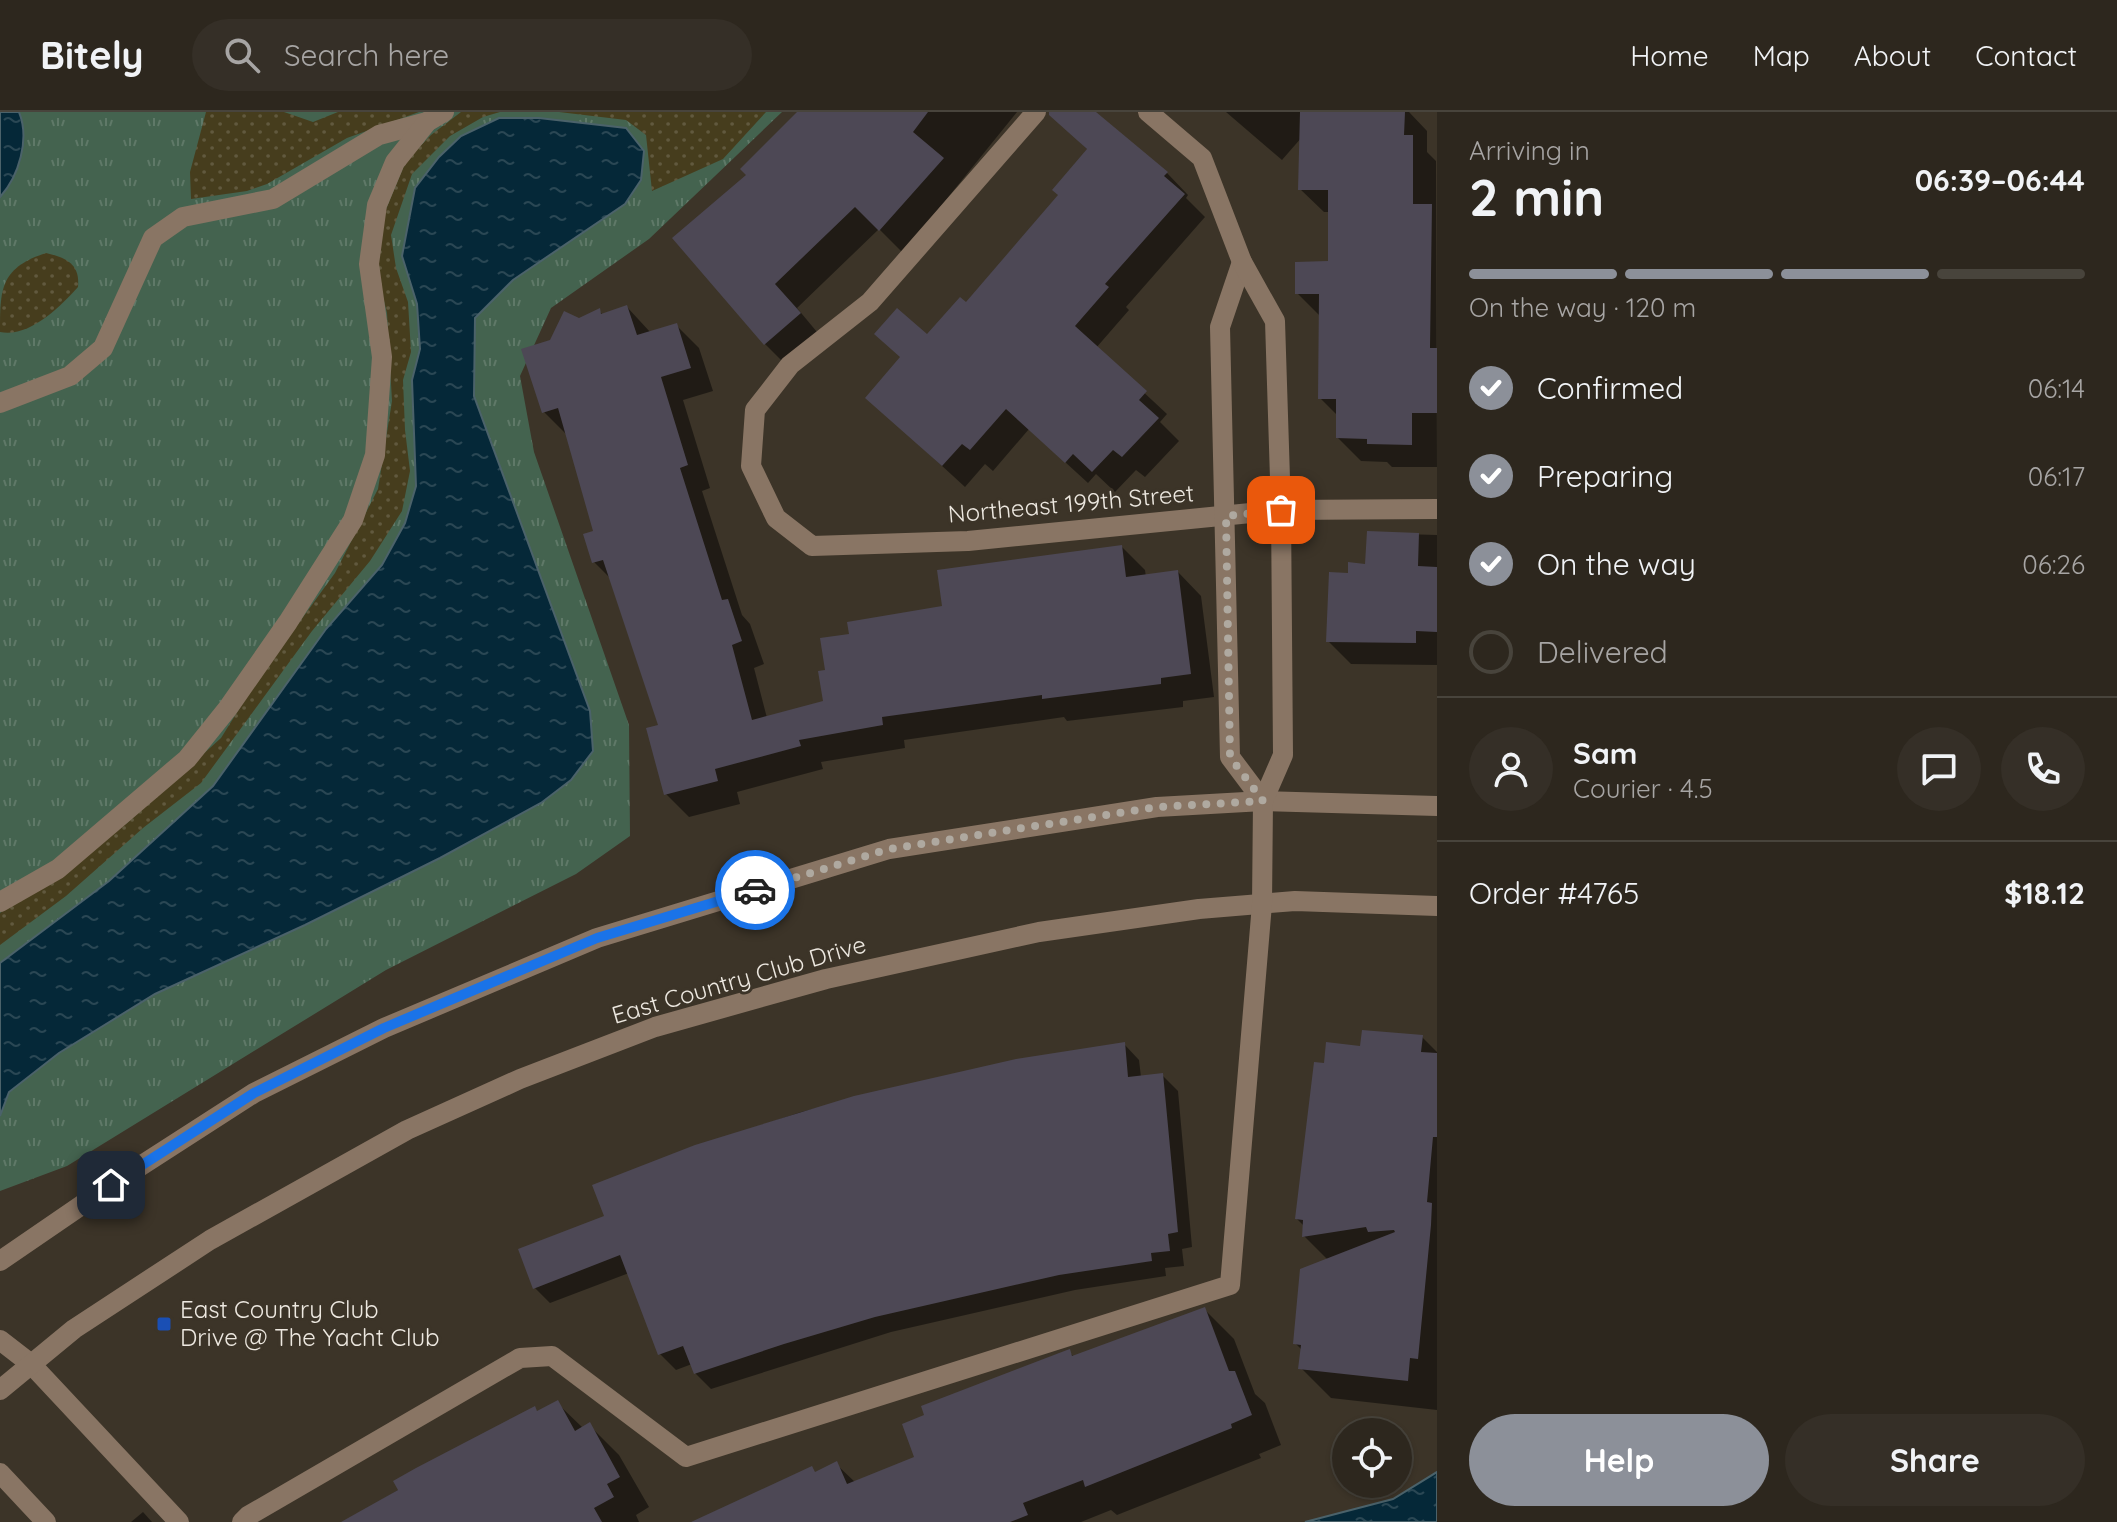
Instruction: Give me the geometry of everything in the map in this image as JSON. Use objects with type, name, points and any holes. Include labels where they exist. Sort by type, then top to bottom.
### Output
[{"type":"street","name":"Northeast 199th Street","points":[[1036,112],[870,302],[790,365],[755,410],[751,466],[776,518],[812,546],[968,541],[1281,510],[1437,509]]},
{"type":"street","points":[[242,1522],[520,1358],[552,1356],[686,1457],[1230,1285],[1262,904],[1263,801],[1283,755],[1281,510],[1275,321],[1242,262],[1202,158],[1148,112]]},
{"type":"street","points":[[0,403],[70,376],[103,348],[153,238],[183,217],[273,199],[379,135],[435,117]]},
{"type":"street","points":[[0,902],[58,869],[187,759],[228,708],[353,520],[375,455],[382,357],[369,264],[377,205],[395,162],[435,117]]},
{"type":"street","points":[[1242,262],[1220,327],[1230,757],[1263,801]]},
{"type":"street","points":[[0,1261],[254,1093],[384,1028],[597,938],[889,849],[1157,807],[1263,801],[1437,806]]},
{"type":"street","name":"East Country Club Drive","points":[[0,1390],[74,1329],[210,1240],[407,1130],[520,1079],[655,1027],[826,979],[1039,932],[1199,909],[1295,901],[1437,906]]},
{"type":"street","points":[[0,1340],[31,1364],[179,1522]]},
{"type":"street","points":[[0,1473],[46,1522]]},
{"type":"green space","points":[[0,112],[782,112],[649,239],[551,308],[520,376],[534,452],[629,725],[630,836],[576,874],[386,970],[67,1166],[0,1191]]},
{"type":"sand","points":[[206,112],[284,112],[313,122],[338,112],[419,112],[347,138],[267,184],[247,191],[191,199],[190,172]]},
{"type":"sand","points":[[461,112],[500,112],[483,117],[450,136],[412,174],[391,235],[396,268],[408,302],[411,352],[403,380],[410,471],[402,511],[370,561],[312,631],[201,783],[143,828],[66,896],[0,945],[0,913],[127,823],[221,738],[256,682],[335,573],[378,489],[392,401],[387,313],[375,265],[377,231],[406,161],[431,135]]},
{"type":"sand","points":[[559,112],[766,112],[723,159],[652,191],[646,135],[626,120]]},
{"type":"sand","points":[[46,253],[71,263],[77,273],[78,287],[53,312],[33,326],[11,333],[0,332],[2,292],[11,273]]},
{"type":"water","points":[[0,112],[19,112],[23,145],[13,179],[0,197]]},
{"type":"water","points":[[499,118],[539,118],[626,128],[644,151],[641,180],[625,204],[513,280],[475,318],[474,396],[590,711],[593,751],[571,780],[541,803],[440,858],[305,925],[155,994],[59,1053],[9,1092],[0,1116],[0,963],[109,881],[213,786],[326,629],[382,565],[405,523],[416,486],[412,380],[420,349],[417,304],[402,256],[415,188],[439,157],[461,136]]},
{"type":"water","points":[[1437,1472],[1437,1522],[1305,1522],[1395,1498],[1412,1498],[1412,1487]]},
{"type":"building","points":[[797,112],[928,112],[913,132],[944,158],[879,231],[855,207],[775,284],[801,313],[764,345],[672,238],[746,175],[740,169]]},
{"type":"building","points":[[1049,112],[1096,112],[1168,172],[1164,176],[1185,194],[1105,284],[1109,287],[1075,326],[1147,391],[1139,400],[1159,418],[1122,457],[1113,450],[1092,472],[1073,454],[1065,463],[1006,409],[970,450],[962,444],[942,466],[865,398],[900,357],[874,334],[897,308],[927,334],[960,297],[966,302],[1058,195],[1052,190],[1087,149]]},
{"type":"building","points":[[1300,112],[1405,112],[1404,135],[1413,135],[1413,204],[1432,204],[1430,348],[1437,348],[1437,413],[1412,413],[1412,445],[1367,444],[1367,439],[1336,438],[1336,399],[1318,399],[1319,294],[1295,294],[1295,262],[1328,261],[1328,190],[1298,190]]},
{"type":"building","points":[[627,305],[637,335],[677,323],[691,368],[661,377],[688,465],[680,468],[722,600],[728,599],[742,641],[732,645],[752,720],[823,701],[818,671],[825,670],[820,638],[849,634],[847,622],[942,606],[937,570],[1122,545],[1126,577],[1178,570],[1191,674],[1161,678],[1161,684],[1042,699],[1042,695],[882,717],[883,725],[799,740],[801,746],[715,769],[718,781],[664,795],[646,728],[658,725],[603,560],[592,563],[583,534],[593,531],[558,408],[542,413],[521,349],[550,340],[564,311],[579,318],[600,308],[601,314]]},
{"type":"building","points":[[1367,531],[1419,533],[1418,566],[1437,567],[1437,632],[1416,631],[1416,643],[1326,642],[1329,572],[1348,573],[1348,562],[1365,564]]},
{"type":"building","points":[[1362,1030],[1423,1035],[1421,1052],[1437,1053],[1437,1137],[1433,1137],[1427,1202],[1432,1203],[1431,1225],[1418,1359],[1410,1358],[1408,1381],[1298,1369],[1301,1345],[1293,1344],[1300,1269],[1395,1232],[1368,1232],[1366,1227],[1302,1237],[1303,1220],[1295,1219],[1314,1062],[1324,1063],[1326,1042],[1360,1046]]},
{"type":"building","points":[[1125,1042],[1128,1077],[1163,1073],[1178,1232],[1168,1234],[1170,1251],[1151,1253],[1152,1261],[1059,1275],[875,1317],[694,1374],[683,1346],[658,1355],[620,1255],[533,1289],[518,1249],[604,1216],[592,1185],[695,1145],[854,1096],[1016,1059]]},
{"type":"building","points":[[1205,1307],[1229,1371],[1235,1371],[1252,1415],[1231,1424],[1232,1428],[1085,1487],[1083,1480],[1023,1503],[1028,1515],[1010,1522],[691,1522],[812,1466],[815,1472],[837,1461],[847,1484],[914,1457],[902,1424],[924,1415],[921,1406],[1067,1350],[1070,1349],[1072,1356]]},
{"type":"building","points":[[558,1400],[575,1431],[590,1422],[620,1477],[607,1484],[614,1497],[594,1508],[602,1522],[341,1522],[398,1490],[393,1481],[416,1468],[535,1406],[537,1411]]},
{"type":"way so far","points":[[755,890],[889,849],[1157,807],[1263,801],[1230,757],[1226,516],[1281,510]]},
{"type":"place","name":"East Country Club Drive @ The Yacht Club","points":[[164,1324]]},
{"type":"route","points":[[111,1185],[254,1093],[384,1028],[597,938],[755,890]]}]
